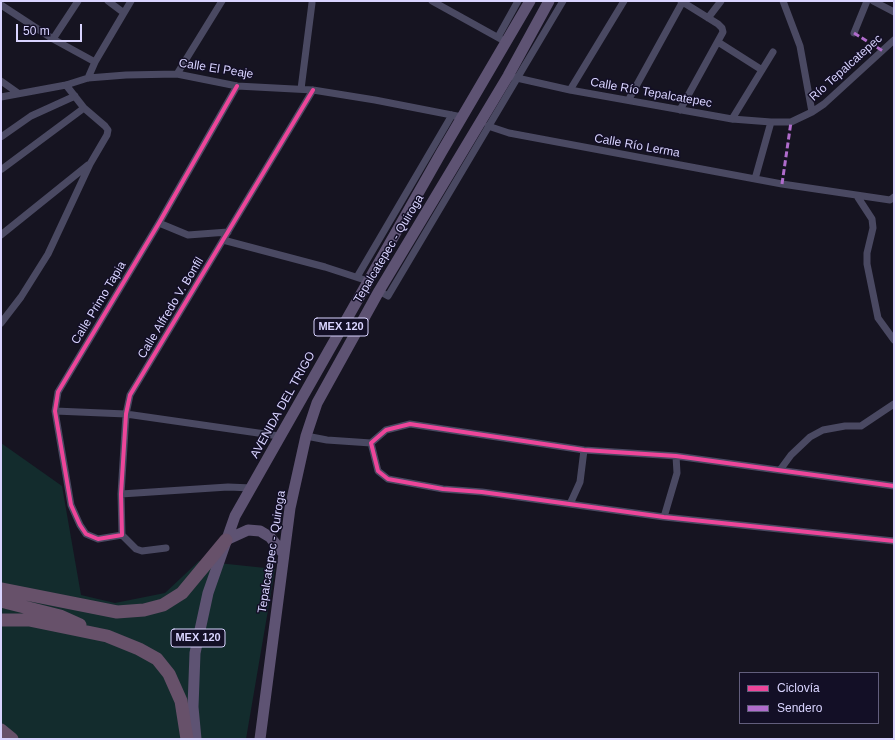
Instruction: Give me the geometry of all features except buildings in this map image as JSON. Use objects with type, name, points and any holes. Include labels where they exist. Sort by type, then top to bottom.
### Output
[{"type":"highway","points":[[1,589],[118,612],[144,610],[163,605],[182,593],[226,540]]},
{"type":"highway","points":[[1,580],[66,603]]},
{"type":"highway","points":[[1,601],[60,616],[140,649],[157,659],[169,674],[181,701],[187,739]]},
{"type":"highway","points":[[1,620],[28,620],[107,636]]},
{"type":"highway","points":[[1,730],[12,739]]},
{"type":"main road","name":"MEX 120","points":[[457,116],[502,39],[530,1]]},
{"type":"main road","name":"Tepalcatepec - Quiroga","points":[[260,739],[290,508],[306,436],[317,403],[379,290],[512,78],[549,1]]},
{"type":"main road","name":"AVENIDA DEL TRIGO","points":[[226,540],[235,516],[368,281],[457,116]]},
{"type":"main road","points":[[303,396],[317,403]]},
{"type":"main road","points":[[226,540],[248,530],[260,531],[270,537],[283,553]]},
{"type":"main road","name":"MEX 120","points":[[196,739],[193,707],[195,653],[208,593],[226,540]]},
{"type":"street","points":[[54,39],[78,1]]},
{"type":"street","points":[[108,1],[124,13]]},
{"type":"street","points":[[88,78],[95,62],[131,1]]},
{"type":"street","points":[[177,74],[222,1]]},
{"type":"street","points":[[432,1],[502,39],[518,1]]},
{"type":"street","points":[[379,290],[388,296],[488,126],[512,78],[562,1]]},
{"type":"street","points":[[570,90],[624,1]]},
{"type":"street","points":[[629,99],[682,1],[718,24],[722,28],[723,32],[680,110]]},
{"type":"street","points":[[708,18],[721,1]]},
{"type":"street","points":[[783,1],[800,46],[812,112]]},
{"type":"street","points":[[854,33],[867,1]]},
{"type":"street","points":[[873,1],[894,12]]},
{"type":"street","points":[[300,89],[312,3]]},
{"type":"street","points":[[1,5],[54,39],[95,62]]},
{"type":"street","name":"Río Tepalcatepec","points":[[791,122],[812,112],[824,104],[894,40]]},
{"type":"street","points":[[718,42],[762,70]]},
{"type":"street","points":[[732,119],[773,52]]},
{"type":"street","name":"Calle El Peaje","points":[[1,97],[66,85],[88,78],[126,75],[177,74],[236,86],[313,90],[457,116]]},
{"type":"street","name":"Calle Río Tepalcatepec","points":[[512,78],[732,119],[791,122]]},
{"type":"street","points":[[1,81],[18,93]]},
{"type":"street","points":[[1,323],[21,297],[48,254],[90,164],[107,135],[108,130],[84,108],[66,85]]},
{"type":"street","name":"Calle Primo Tapia","points":[[122,535],[98,539],[86,534],[71,505],[55,411],[58,392],[159,223],[236,86]]},
{"type":"street","name":"Calle Alfredo V. Bonfil","points":[[122,535],[121,494],[126,414],[130,395],[313,90]]},
{"type":"street","points":[[1,137],[31,116],[75,96]]},
{"type":"street","points":[[2,169],[84,108]]},
{"type":"street","points":[[357,277],[457,116]]},
{"type":"street","points":[[755,179],[771,122]]},
{"type":"street","name":"Calle Río Lerma","points":[[488,126],[509,133],[782,184],[890,200],[894,197]]},
{"type":"street","points":[[1,235],[90,164]]},
{"type":"street","points":[[857,196],[872,219],[873,228],[867,253],[878,318],[894,340]]},
{"type":"street","points":[[159,223],[188,235],[228,232]]},
{"type":"street","points":[[223,240],[326,267],[368,281]]},
{"type":"street","points":[[780,470],[791,455],[810,437],[823,430],[845,426],[861,426],[894,404]]},
{"type":"street","points":[[55,411],[126,414],[279,436]]},
{"type":"street","points":[[306,436],[327,440],[371,443],[386,430],[410,424],[584,450],[676,456],[894,486]]},
{"type":"street","points":[[371,443],[378,471],[388,480],[442,489],[664,517],[894,541]]},
{"type":"street","points":[[570,504],[580,482],[584,450]]},
{"type":"street","points":[[664,517],[677,473],[676,456]]},
{"type":"street","points":[[121,494],[228,487],[252,488]]},
{"type":"street","points":[[122,535],[136,549],[142,551],[166,548]]},
{"type":"green space","points":[[1,443],[62,486],[81,595],[115,603],[165,593],[199,561],[275,569],[246,739],[1,739]]},
{"type":"marked path","points":[[854,33],[883,51]]},
{"type":"marked path","points":[[782,184],[791,122]]},
{"type":"cycle path","points":[[237,86],[159,223],[58,392],[55,411],[71,505],[86,534],[98,539],[122,535],[121,494],[126,414],[130,395],[313,90]]},
{"type":"cycle path","points":[[894,486],[676,456],[584,450],[410,424],[386,430],[371,443],[378,471],[388,479],[443,489],[482,492],[664,517],[894,541]]}]
